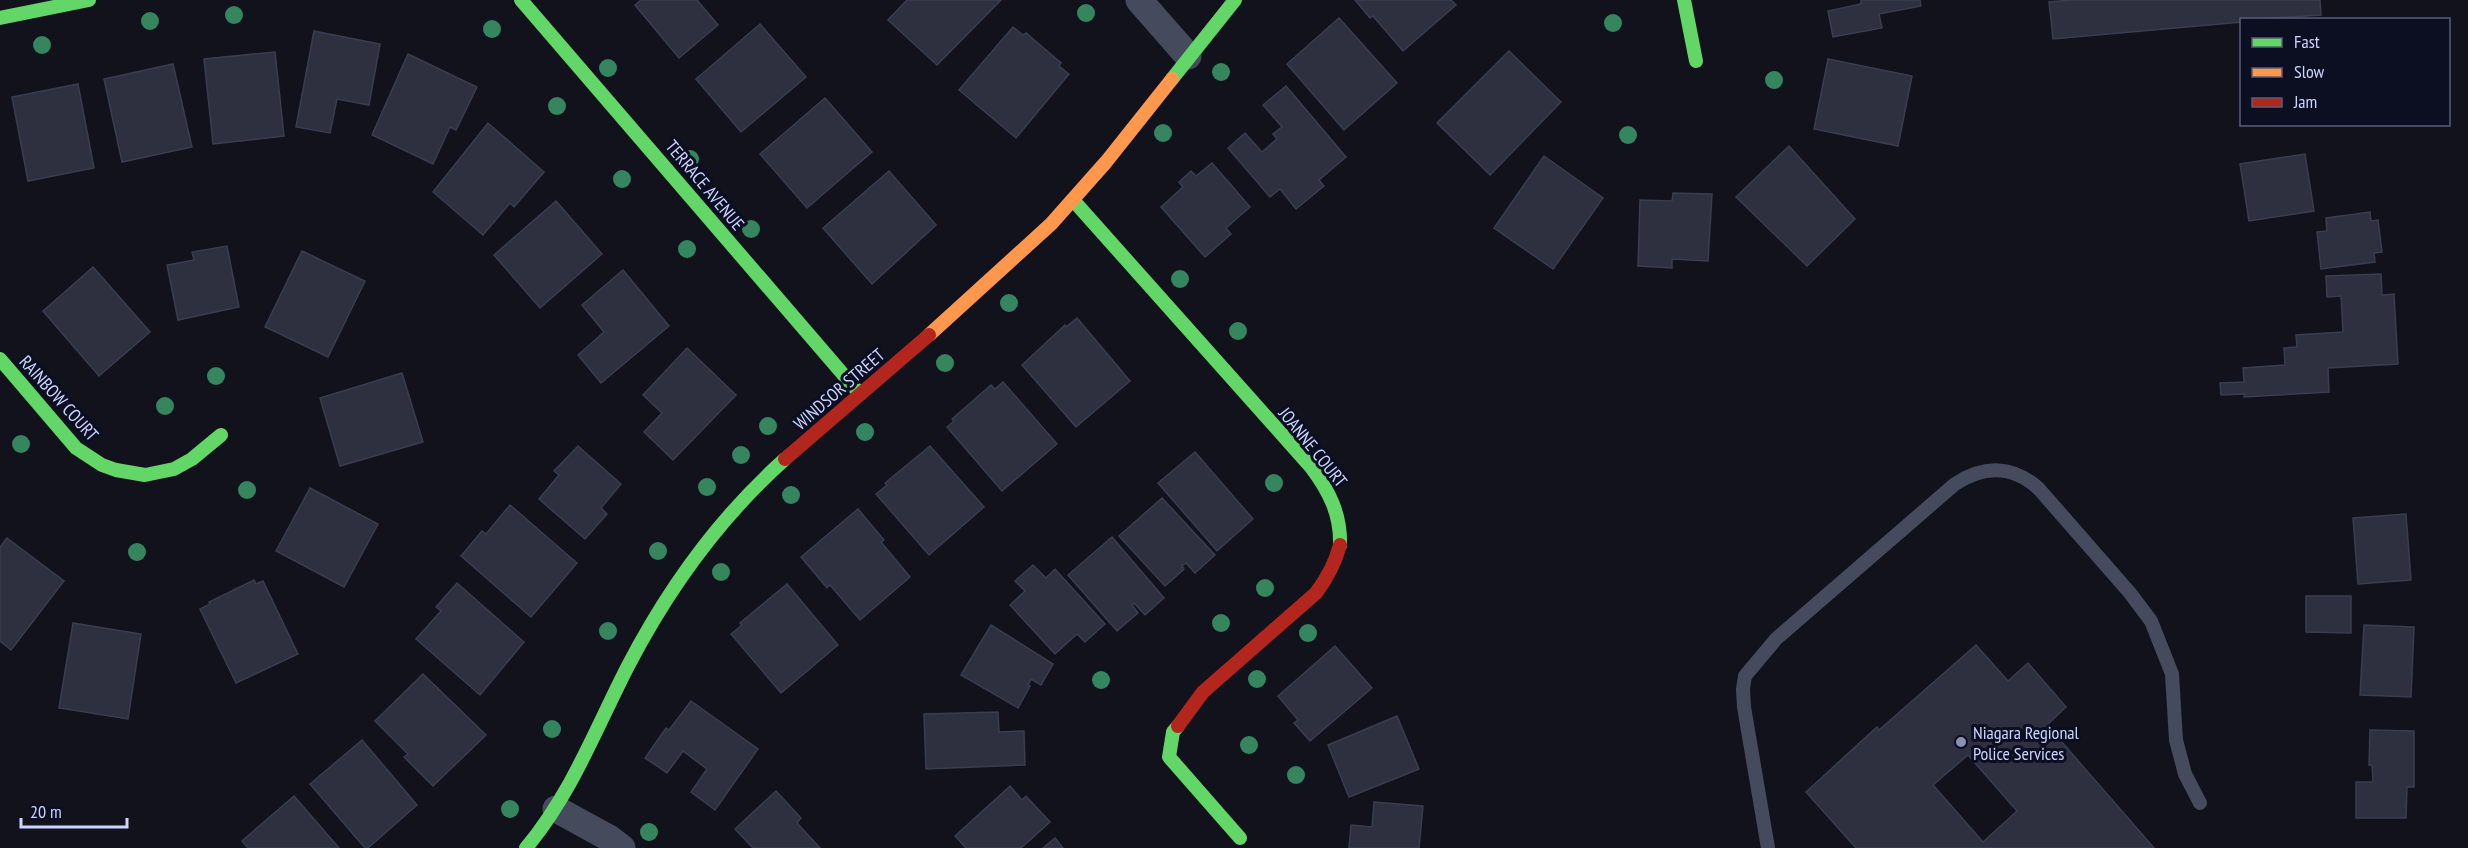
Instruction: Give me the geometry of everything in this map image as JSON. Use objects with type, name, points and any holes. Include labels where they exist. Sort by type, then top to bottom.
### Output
[{"type":"street","points":[[0,18],[89,0]]},
{"type":"street","name":"TERRACE AVENUE","points":[[521,0],[860,394]]},
{"type":"street","points":[[1139,0],[1188,56]]},
{"type":"street","name":"WINDSOR STREET","points":[[526,848],[556,809],[576,776],[633,657],[656,615],[690,565],[728,517],[769,473],[1009,264],[1073,200],[1235,0]]},
{"type":"street","points":[[1684,0],[1696,61]]},
{"type":"street","name":"JOANNE COURT","points":[[1073,200],[1311,467],[1329,490],[1339,516],[1341,543],[1338,557],[1325,582],[1316,593],[1211,684],[1190,707],[1173,732],[1169,757],[1240,838]]},
{"type":"street","name":"RAINBOW COURT","points":[[0,359],[76,448],[94,462],[116,471],[146,475],[176,468],[190,461],[221,435]]},
{"type":"street","points":[[556,809],[609,838],[622,848]]},
{"type":"lane","points":[[1768,848],[1744,707],[1745,676],[1753,663],[1788,626],[1955,484],[1973,473],[1993,469],[2022,476],[2039,489],[2130,593],[2151,621],[2172,674],[2176,740],[2185,774],[2200,803]]},
{"type":"building","points":[[641,0],[697,0],[718,25],[679,58],[635,5]]},
{"type":"building","points":[[907,0],[1001,0],[937,65],[888,20]]},
{"type":"building","points":[[1355,0],[1451,0],[1456,5],[1403,51],[1373,16],[1370,18]]},
{"type":"building","points":[[1861,0],[1920,0],[1921,6],[1879,14],[1882,28],[1833,37],[1828,11],[1861,4]]},
{"type":"building","points":[[2070,0],[2320,0],[2321,15],[2240,18],[2240,22],[2053,39],[2049,2]]},
{"type":"building","points":[[1339,18],[1397,83],[1344,130],[1287,64]]},
{"type":"building","points":[[760,24],[806,77],[741,132],[696,79]]},
{"type":"building","points":[[1013,27],[1023,35],[1026,33],[1061,63],[1059,66],[1069,74],[1016,138],[959,90]]},
{"type":"building","points":[[314,31],[380,44],[369,105],[337,99],[330,133],[296,127]]},
{"type":"building","points":[[1509,51],[1561,102],[1490,175],[1437,123]]},
{"type":"building","points":[[275,52],[284,136],[213,144],[204,59]]},
{"type":"building","points":[[408,54],[477,87],[456,130],[450,127],[433,164],[372,135]]},
{"type":"building","points":[[1828,59],[1912,76],[1898,146],[1814,129]]},
{"type":"building","points":[[173,64],[192,147],[122,162],[104,79]]},
{"type":"building","points":[[78,84],[94,168],[28,181],[12,97]]},
{"type":"building","points":[[1286,86],[1346,157],[1319,180],[1324,186],[1296,209],[1280,189],[1270,197],[1228,148],[1245,133],[1262,152],[1277,139],[1273,134],[1282,127],[1263,105]]},
{"type":"building","points":[[825,98],[872,152],[807,208],[760,154]]},
{"type":"building","points":[[488,123],[544,172],[514,207],[510,203],[483,235],[433,192]]},
{"type":"building","points":[[1789,146],[1855,219],[1807,266],[1736,197]]},
{"type":"building","points":[[2305,154],[2314,211],[2249,221],[2240,164]]},
{"type":"building","points":[[1544,156],[1603,198],[1553,269],[1494,228]]},
{"type":"building","points":[[1212,163],[1250,207],[1226,228],[1231,234],[1205,257],[1161,207],[1183,187],[1179,182],[1191,171],[1196,176]]},
{"type":"building","points":[[889,171],[936,225],[872,284],[823,228]]},
{"type":"building","points":[[1673,193],[1712,194],[1708,261],[1672,259],[1672,268],[1638,266],[1640,200],[1672,201]]},
{"type":"building","points":[[556,201],[602,254],[540,308],[494,255]]},
{"type":"building","points":[[2370,212],[2371,221],[2378,220],[2382,252],[2374,253],[2375,262],[2321,269],[2317,232],[2327,231],[2326,218]]},
{"type":"building","points":[[227,246],[239,307],[178,320],[167,265],[194,260],[192,252]]},
{"type":"building","points":[[302,251],[365,281],[328,357],[265,327]]},
{"type":"building","points":[[93,267],[150,332],[99,376],[43,311]]},
{"type":"building","points":[[623,270],[669,326],[601,383],[578,355],[604,332],[582,305]]},
{"type":"building","points":[[2381,274],[2382,295],[2394,294],[2398,364],[2328,368],[2329,392],[2244,397],[2245,394],[2221,395],[2220,383],[2244,382],[2243,368],[2285,365],[2284,348],[2297,347],[2296,335],[2343,332],[2341,296],[2327,297],[2326,276]]},
{"type":"building","points":[[1077,318],[1130,381],[1076,427],[1022,365],[1065,325],[1066,327]]},
{"type":"building","points":[[687,348],[736,395],[673,460],[644,432],[662,413],[643,395]]},
{"type":"building","points":[[402,373],[423,442],[340,466],[320,398]]},
{"type":"building","points":[[1003,382],[1057,444],[1002,491],[947,427],[954,421],[952,419],[991,385],[995,389]]},
{"type":"building","points":[[578,446],[621,484],[601,508],[607,514],[585,539],[539,499],[559,475],[554,471]]},
{"type":"building","points":[[930,446],[984,507],[929,555],[876,494],[887,485],[885,483]]},
{"type":"building","points":[[1195,452],[1253,519],[1217,551],[1158,483]]},
{"type":"building","points":[[310,488],[378,524],[344,587],[276,551]]},
{"type":"building","points":[[1162,498],[1215,555],[1195,573],[1186,563],[1182,566],[1184,569],[1165,586],[1119,536]]},
{"type":"building","points":[[510,505],[577,563],[531,617],[461,556],[482,531],[486,534]]},
{"type":"building","points":[[858,509],[884,540],[881,542],[910,577],[860,620],[830,585],[827,588],[801,557]]},
{"type":"building","points":[[2406,514],[2411,580],[2358,584],[2353,518]]},
{"type":"building","points":[[1112,537],[1164,598],[1145,615],[1134,603],[1132,605],[1138,613],[1117,631],[1068,575]]},
{"type":"building","points":[[7,538],[64,581],[11,650],[0,641],[0,547]]},
{"type":"building","points":[[1033,565],[1046,578],[1055,569],[1105,624],[1085,642],[1077,634],[1055,654],[1010,605],[1025,591],[1015,581]]},
{"type":"building","points":[[254,580],[256,584],[263,581],[298,654],[236,683],[200,609],[210,604],[209,602]]},
{"type":"building","points":[[457,583],[524,642],[480,695],[416,639],[441,611],[436,607]]},
{"type":"building","points":[[787,584],[838,645],[781,693],[731,634],[742,625],[740,623]]},
{"type":"building","points":[[2306,596],[2351,596],[2351,633],[2306,632]]},
{"type":"building","points":[[73,623],[141,634],[128,719],[59,708]]},
{"type":"building","points":[[991,625],[1053,664],[1041,685],[1031,679],[1028,685],[1030,686],[1018,708],[961,675]]},
{"type":"building","points":[[2364,625],[2414,627],[2411,697],[2360,695]]},
{"type":"building","name":"Niagara Regional Police Services","points":[[1976,645],[2008,681],[2028,663],[2066,707],[2047,725],[2154,848],[1856,848],[1806,792],[1877,727],[1879,730]],"holes":[[[1968,755],[2017,811],[1983,842],[1933,785]]]},
{"type":"building","points":[[1335,646],[1372,688],[1310,741],[1294,723],[1298,720],[1278,696]]},
{"type":"building","points":[[423,674],[486,735],[433,786],[404,757],[408,754],[375,721]]},
{"type":"building","points":[[691,701],[758,749],[715,810],[691,792],[707,769],[683,751],[667,773],[645,758],[666,728],[669,730]]},
{"type":"building","points":[[998,712],[999,732],[1024,731],[1025,765],[926,769],[924,714]]},
{"type":"building","points":[[1397,716],[1419,769],[1349,797],[1328,745]]},
{"type":"building","points":[[2370,730],[2414,731],[2414,787],[2407,787],[2406,818],[2356,818],[2356,782],[2373,782],[2372,765],[2369,765]]},
{"type":"building","points":[[362,740],[417,805],[368,848],[365,848],[310,784]]},
{"type":"building","points":[[1010,786],[1022,800],[1026,796],[1050,822],[1021,848],[966,848],[955,836]]},
{"type":"building","points":[[776,791],[801,818],[797,823],[820,848],[753,848],[735,829]]},
{"type":"building","points":[[294,796],[339,848],[248,848],[242,841]]},
{"type":"building","points":[[1374,802],[1423,806],[1419,848],[1349,848],[1351,825],[1372,827]]},
{"type":"building","points":[[1055,838],[1063,848],[1043,848]]},
{"type":"traffic: fast","points":[[0,18],[89,0]]},
{"type":"traffic: fast","points":[[521,0],[860,394]]},
{"type":"traffic: fast","points":[[1172,79],[1235,0]]},
{"type":"traffic: fast","points":[[1684,0],[1696,61]]},
{"type":"traffic: fast","points":[[1073,200],[1311,467],[1333,503],[1340,534],[1340,545]]},
{"type":"traffic: fast","points":[[0,359],[76,448],[102,465],[116,470],[145,475],[174,469],[192,459],[221,435]]},
{"type":"traffic: fast","points":[[526,848],[570,783],[628,666],[660,609],[717,530],[761,481],[785,459]]},
{"type":"traffic: fast","points":[[1178,726],[1173,732],[1169,757],[1240,838]]},
{"type":"traffic: slow","points":[[929,335],[1051,224],[1106,162],[1172,79]]},
{"type":"traffic: jam","points":[[785,459],[929,335]]},
{"type":"traffic: jam","points":[[1178,726],[1203,692],[1316,593],[1331,570],[1340,545]]},
{"type":"place","name":"Niagara Regional Police Services","points":[[1961,742]]}]
